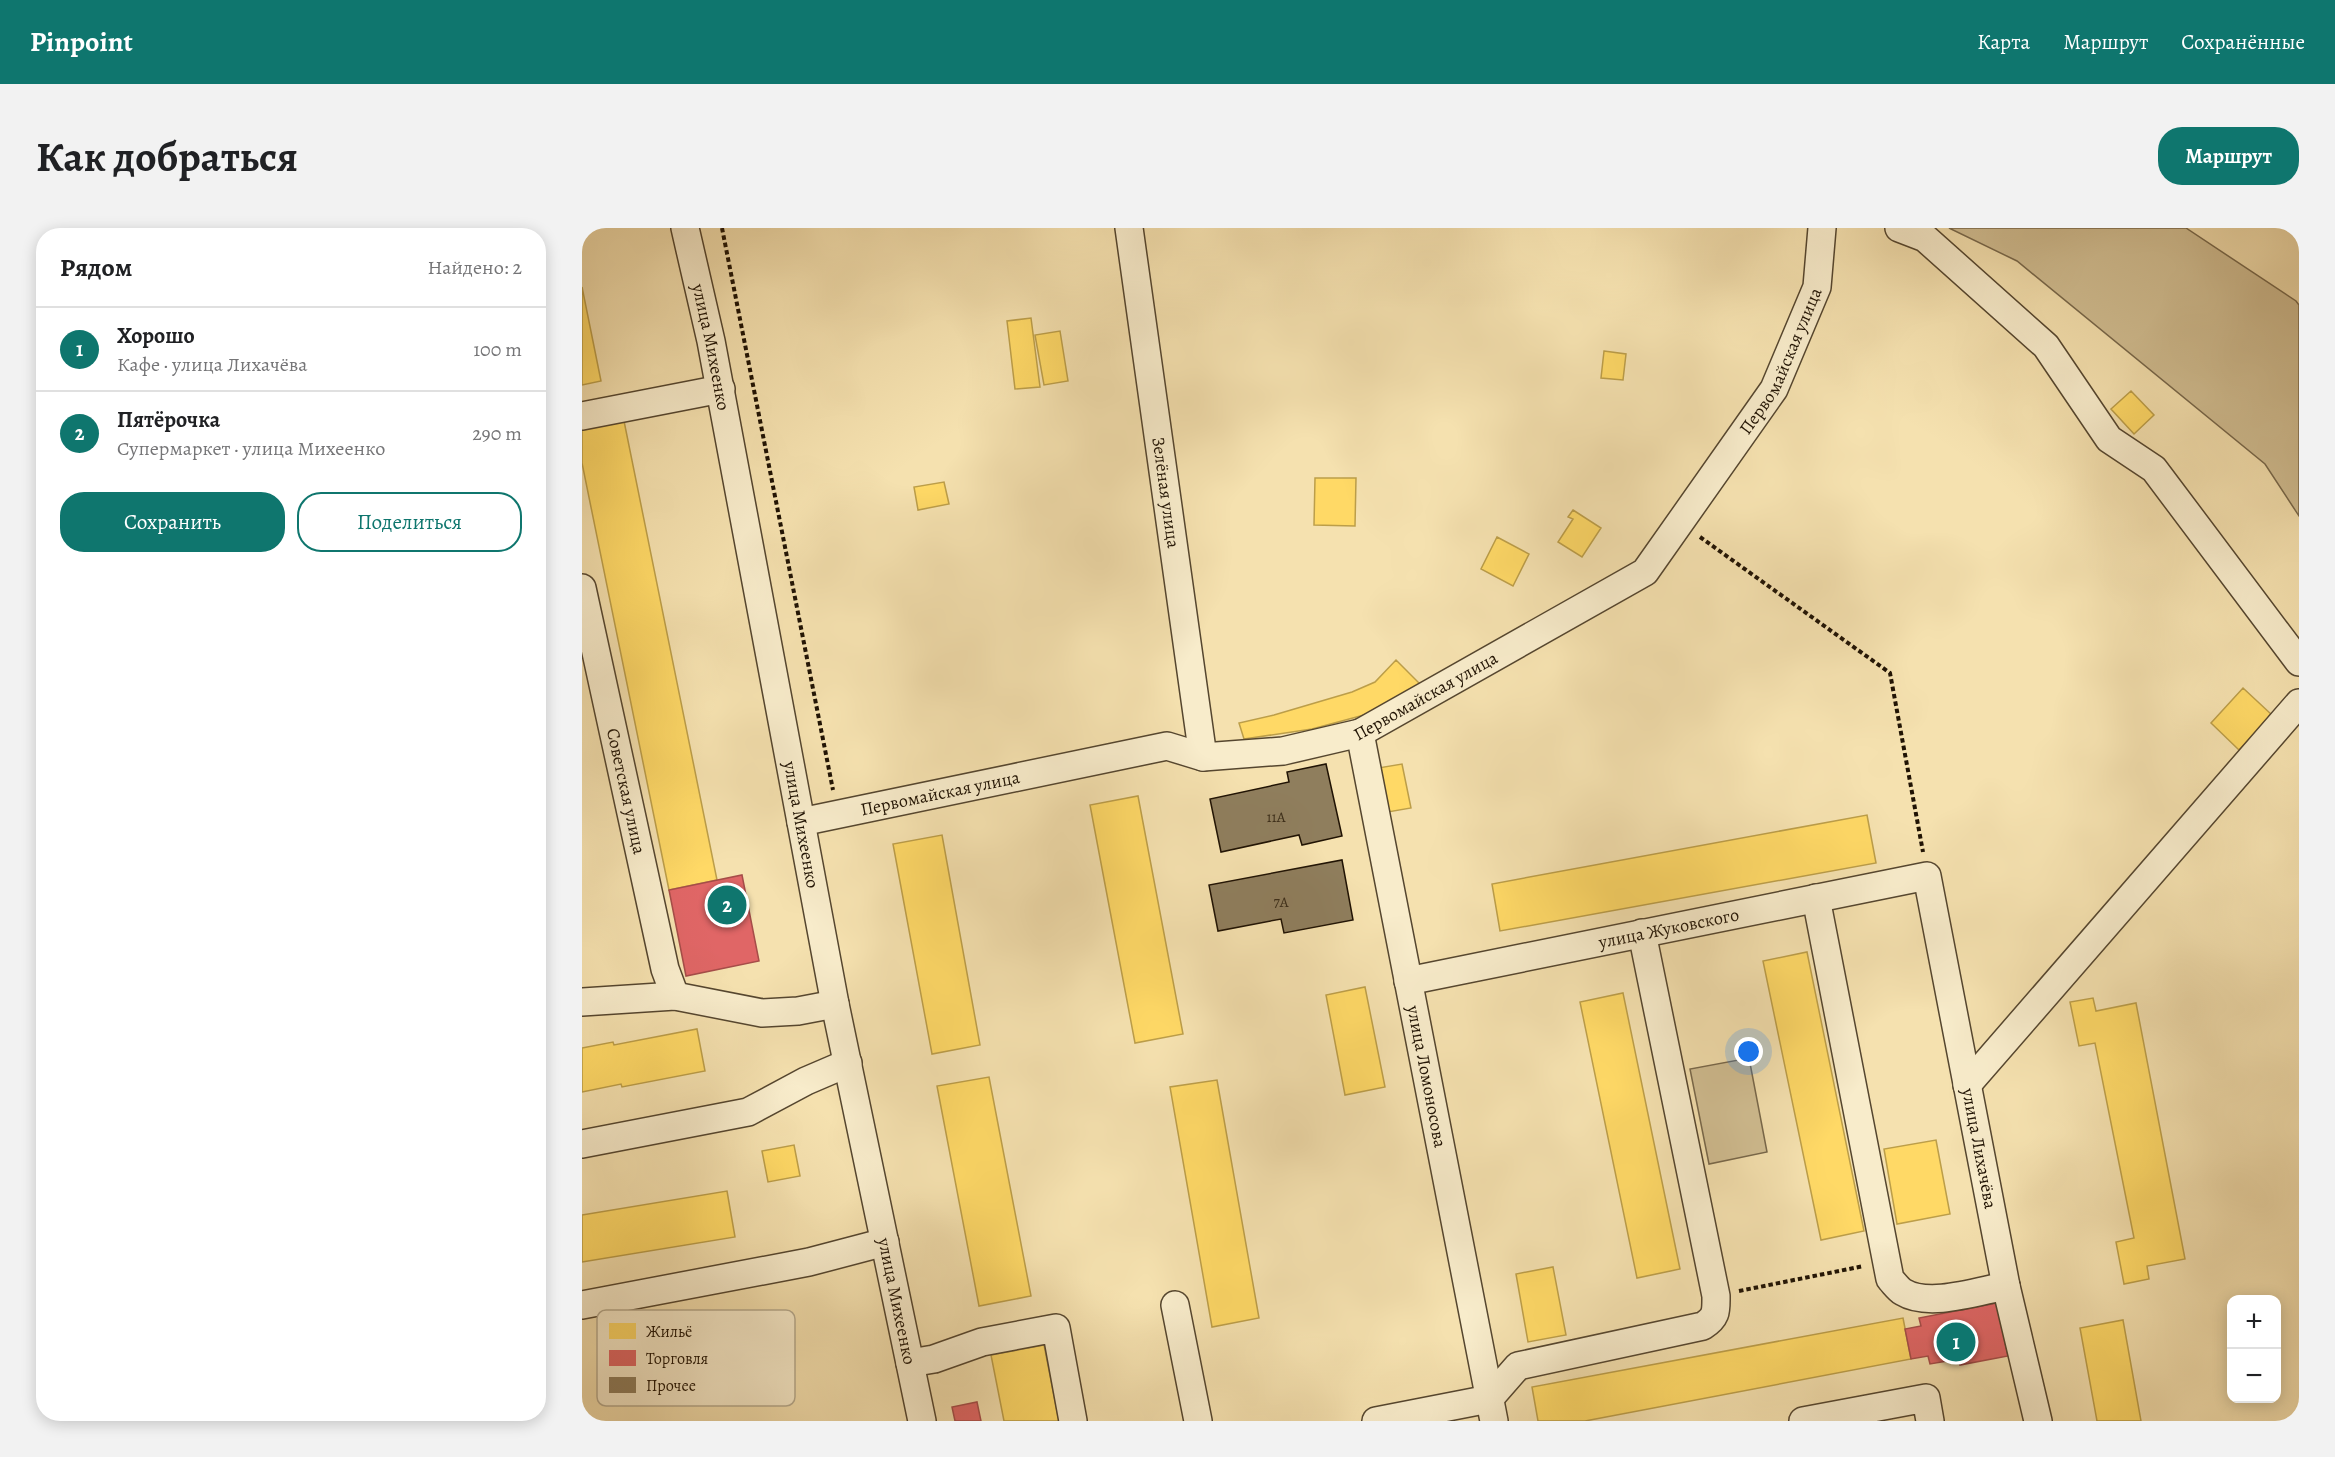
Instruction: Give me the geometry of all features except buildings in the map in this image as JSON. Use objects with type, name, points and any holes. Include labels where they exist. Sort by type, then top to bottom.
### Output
[{"type":"street","name":"улица Михеенко","points":[[685,228],[721,389],[836,1004],[922,1421]]},
{"type":"street","name":"Зелёная улица","points":[[1129,228],[1203,757]]},
{"type":"street","name":"Первомайская улица","points":[[801,822],[1167,746],[1203,757],[1283,751],[1360,733],[1645,572],[1774,389],[1817,287],[1822,228]]},
{"type":"street","points":[[1899,228],[1925,238],[2046,346],[2109,439],[2154,469],[2299,662]]},
{"type":"street","points":[[582,416],[721,389]]},
{"type":"street","name":"Советская улица","points":[[582,588],[665,969],[675,996]]},
{"type":"street","points":[[1967,1085],[2299,703]]},
{"type":"street","name":"улица Ломоносова","points":[[1360,733],[1491,1410]]},
{"type":"street","name":"улица Жуковского","points":[[1408,981],[1927,876]]},
{"type":"street","name":"улица Лихачёва","points":[[1927,876],[2006,1286],[2038,1421]]},
{"type":"street","points":[[1816,898],[1890,1279],[1903,1292],[1919,1298],[1934,1299],[2006,1286]]},
{"type":"street","points":[[1376,1421],[1491,1410],[1518,1366],[1703,1326],[1712,1320],[1716,1310],[1716,1296],[1642,933]]},
{"type":"street","points":[[582,1002],[675,996],[762,1013],[798,1011],[836,1004]]},
{"type":"street","points":[[582,1144],[748,1112],[848,1062]]},
{"type":"street","points":[[582,1305],[809,1262],[885,1242]]},
{"type":"street","points":[[1175,1305],[1198,1421]]},
{"type":"street","points":[[910,1363],[934,1359],[982,1342],[1056,1328],[1073,1421]]},
{"type":"street","points":[[1803,1421],[1926,1398],[1930,1421]]},
{"type":"path","points":[[723,228],[837,814]]},
{"type":"path","points":[[1680,523],[1890,673],[1927,876]]},
{"type":"path","points":[[1716,1296],[1885,1261]]},
{"type":"shaded area","points":[[1949,228],[2186,228],[2296,301],[2299,305],[2299,516],[2265,464],[2017,261]]},
{"type":"shaded area","points":[[1749,1058],[1767,1152],[1709,1164],[1690,1069]]},
{"type":"place","name":"Пятёрочка","points":[[727,905]]},
{"type":"place","name":"Хорошо","points":[[1956,1342]]}]
